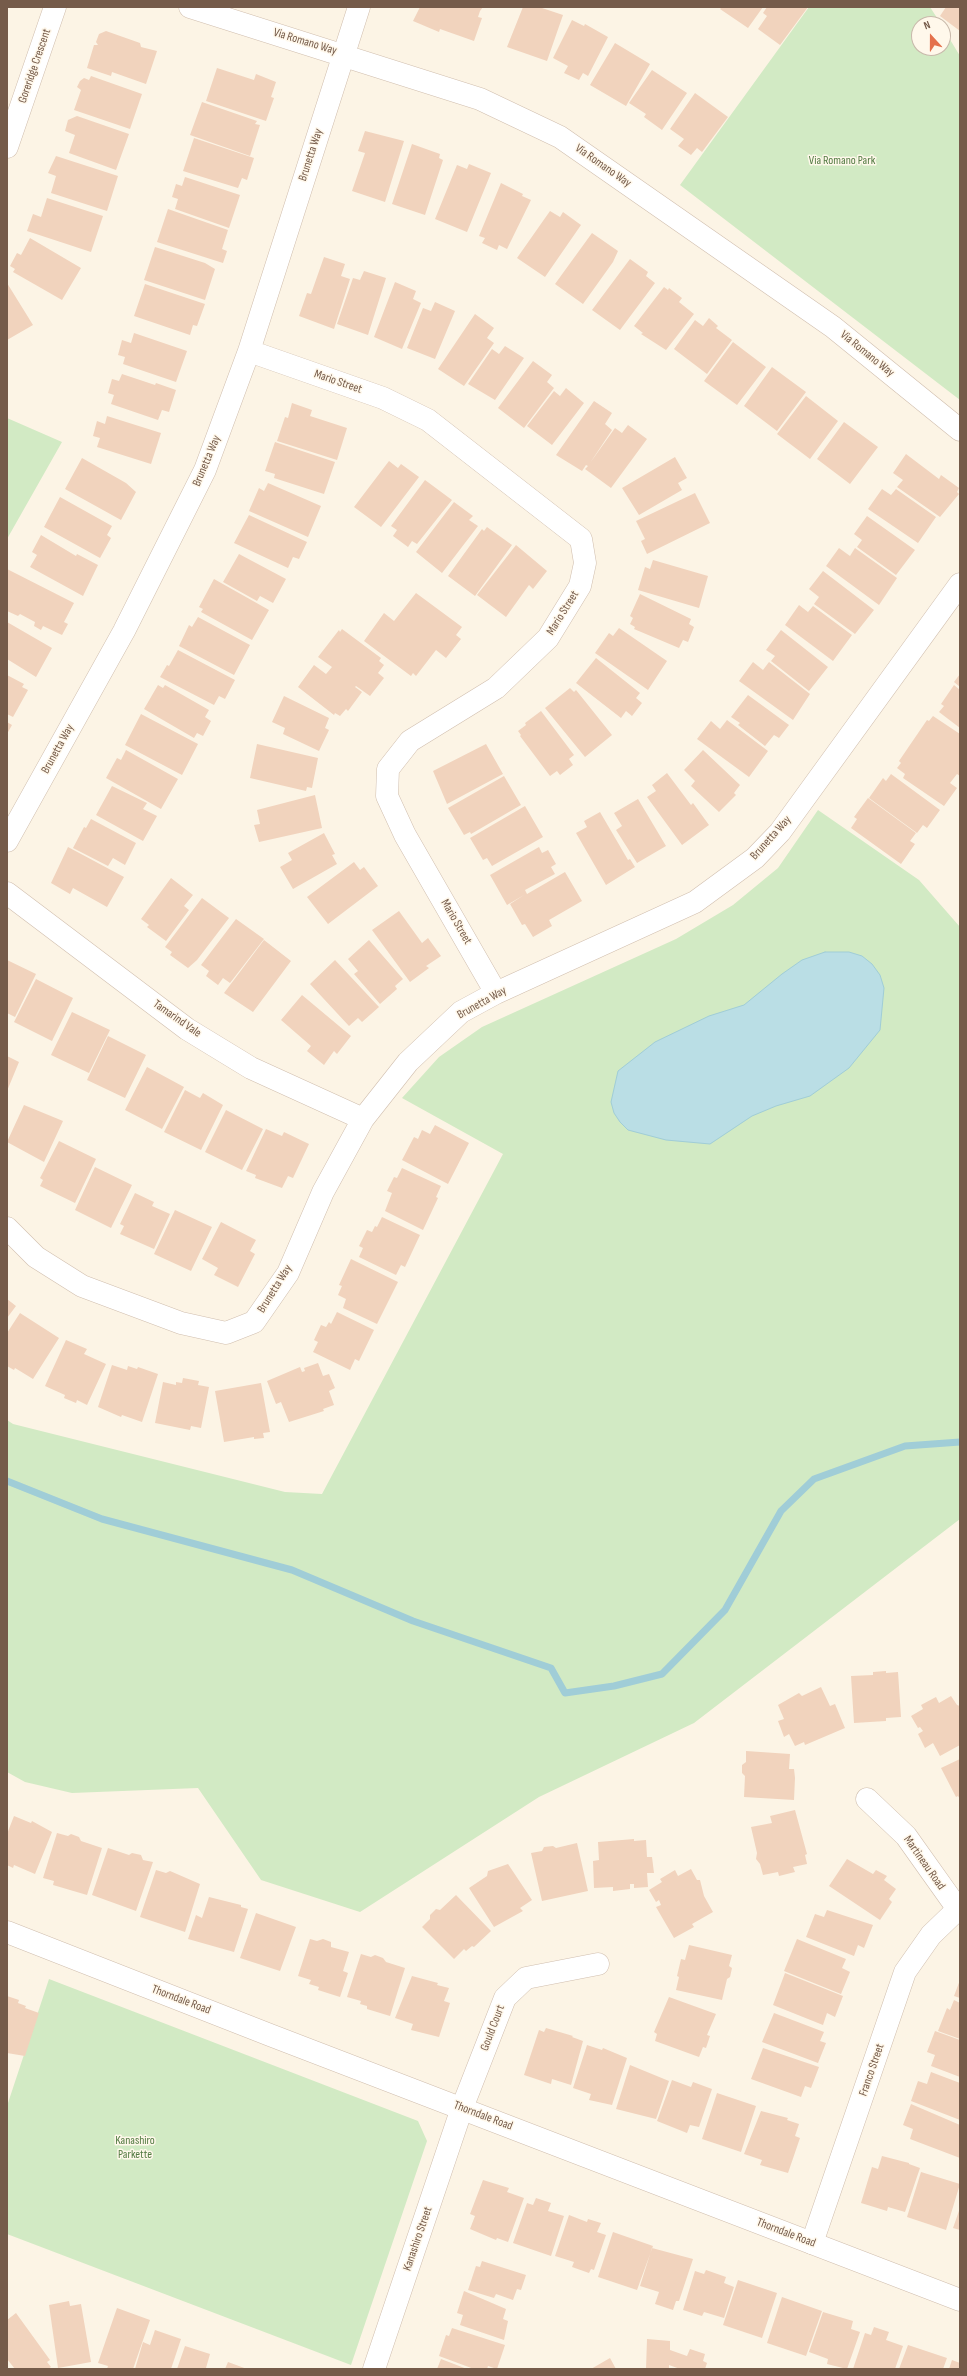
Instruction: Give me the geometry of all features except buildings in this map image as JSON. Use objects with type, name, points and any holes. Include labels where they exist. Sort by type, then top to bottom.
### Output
[{"type":"street","name":"Goreridge Crescent","points":[[7,147],[55,7]]},
{"type":"street","name":"Via Romano Way","points":[[190,7],[343,54],[480,100],[560,137],[833,327],[960,430]]},
{"type":"street","name":"Brunetta Way","points":[[7,841],[124,631],[206,470],[249,351],[359,7]]},
{"type":"street","name":"Mario Street","points":[[249,351],[383,398],[428,420],[581,539],[585,563],[580,586],[548,638],[496,688],[410,741],[388,769],[387,796],[405,835],[496,993]]},
{"type":"street","name":"Brunetta Way","points":[[7,1228],[36,1257],[82,1286],[181,1323],[226,1333],[254,1322],[288,1273],[323,1192],[363,1119],[408,1062],[461,1012],[496,993],[695,902],[755,858],[780,832],[960,584]]},
{"type":"street","name":"Tamarind Vale","points":[[7,893],[187,1028],[251,1068],[363,1119]]},
{"type":"street","name":"Martineau Road","points":[[867,1799],[912,1843],[958,1911]]},
{"type":"street","name":"Franco Street","points":[[812,2244],[906,1972],[931,1935],[958,1911]]},
{"type":"street","name":"Thorndale Road","points":[[7,1932],[270,2036],[462,2108],[960,2300]]},
{"type":"street","name":"Gould Court","points":[[462,2108],[505,1998],[526,1978],[598,1964]]},
{"type":"street","name":"Kanashiro Street","points":[[374,2369],[462,2108]]},
{"type":"green space","name":"Via Romano Park","points":[[809,7],[930,7],[936,16],[911,16],[911,56],[951,56],[951,41],[960,56],[960,400],[680,185]]},
{"type":"green space","points":[[7,418],[62,442],[7,539]]},
{"type":"green space","points":[[818,810],[919,880],[960,927],[960,1519],[694,1723],[539,1797],[360,1912],[261,1880],[198,1788],[72,1793],[25,1782],[7,1772],[7,1420],[13,1424],[285,1492],[322,1494],[503,1154],[402,1098],[439,1057],[482,1027],[676,939],[733,905],[778,868]]},
{"type":"green space","name":"Kanashiro Parkette","points":[[49,1979],[418,2121],[427,2141],[351,2365],[7,2234],[7,2106]]},
{"type":"water","points":[[825,952],[849,952],[862,956],[872,964],[880,975],[884,988],[880,1030],[849,1068],[810,1096],[776,1106],[752,1116],[710,1144],[666,1140],[628,1130],[620,1122],[614,1113],[611,1102],[618,1071],[655,1042],[709,1016],[744,1005],[802,960]]},
{"type":"waterway","points":[[7,1481],[102,1519],[292,1570],[413,1621],[551,1668],[565,1693],[614,1686],[662,1674],[725,1610],[781,1511],[814,1479],[905,1446],[960,1442]]}]
